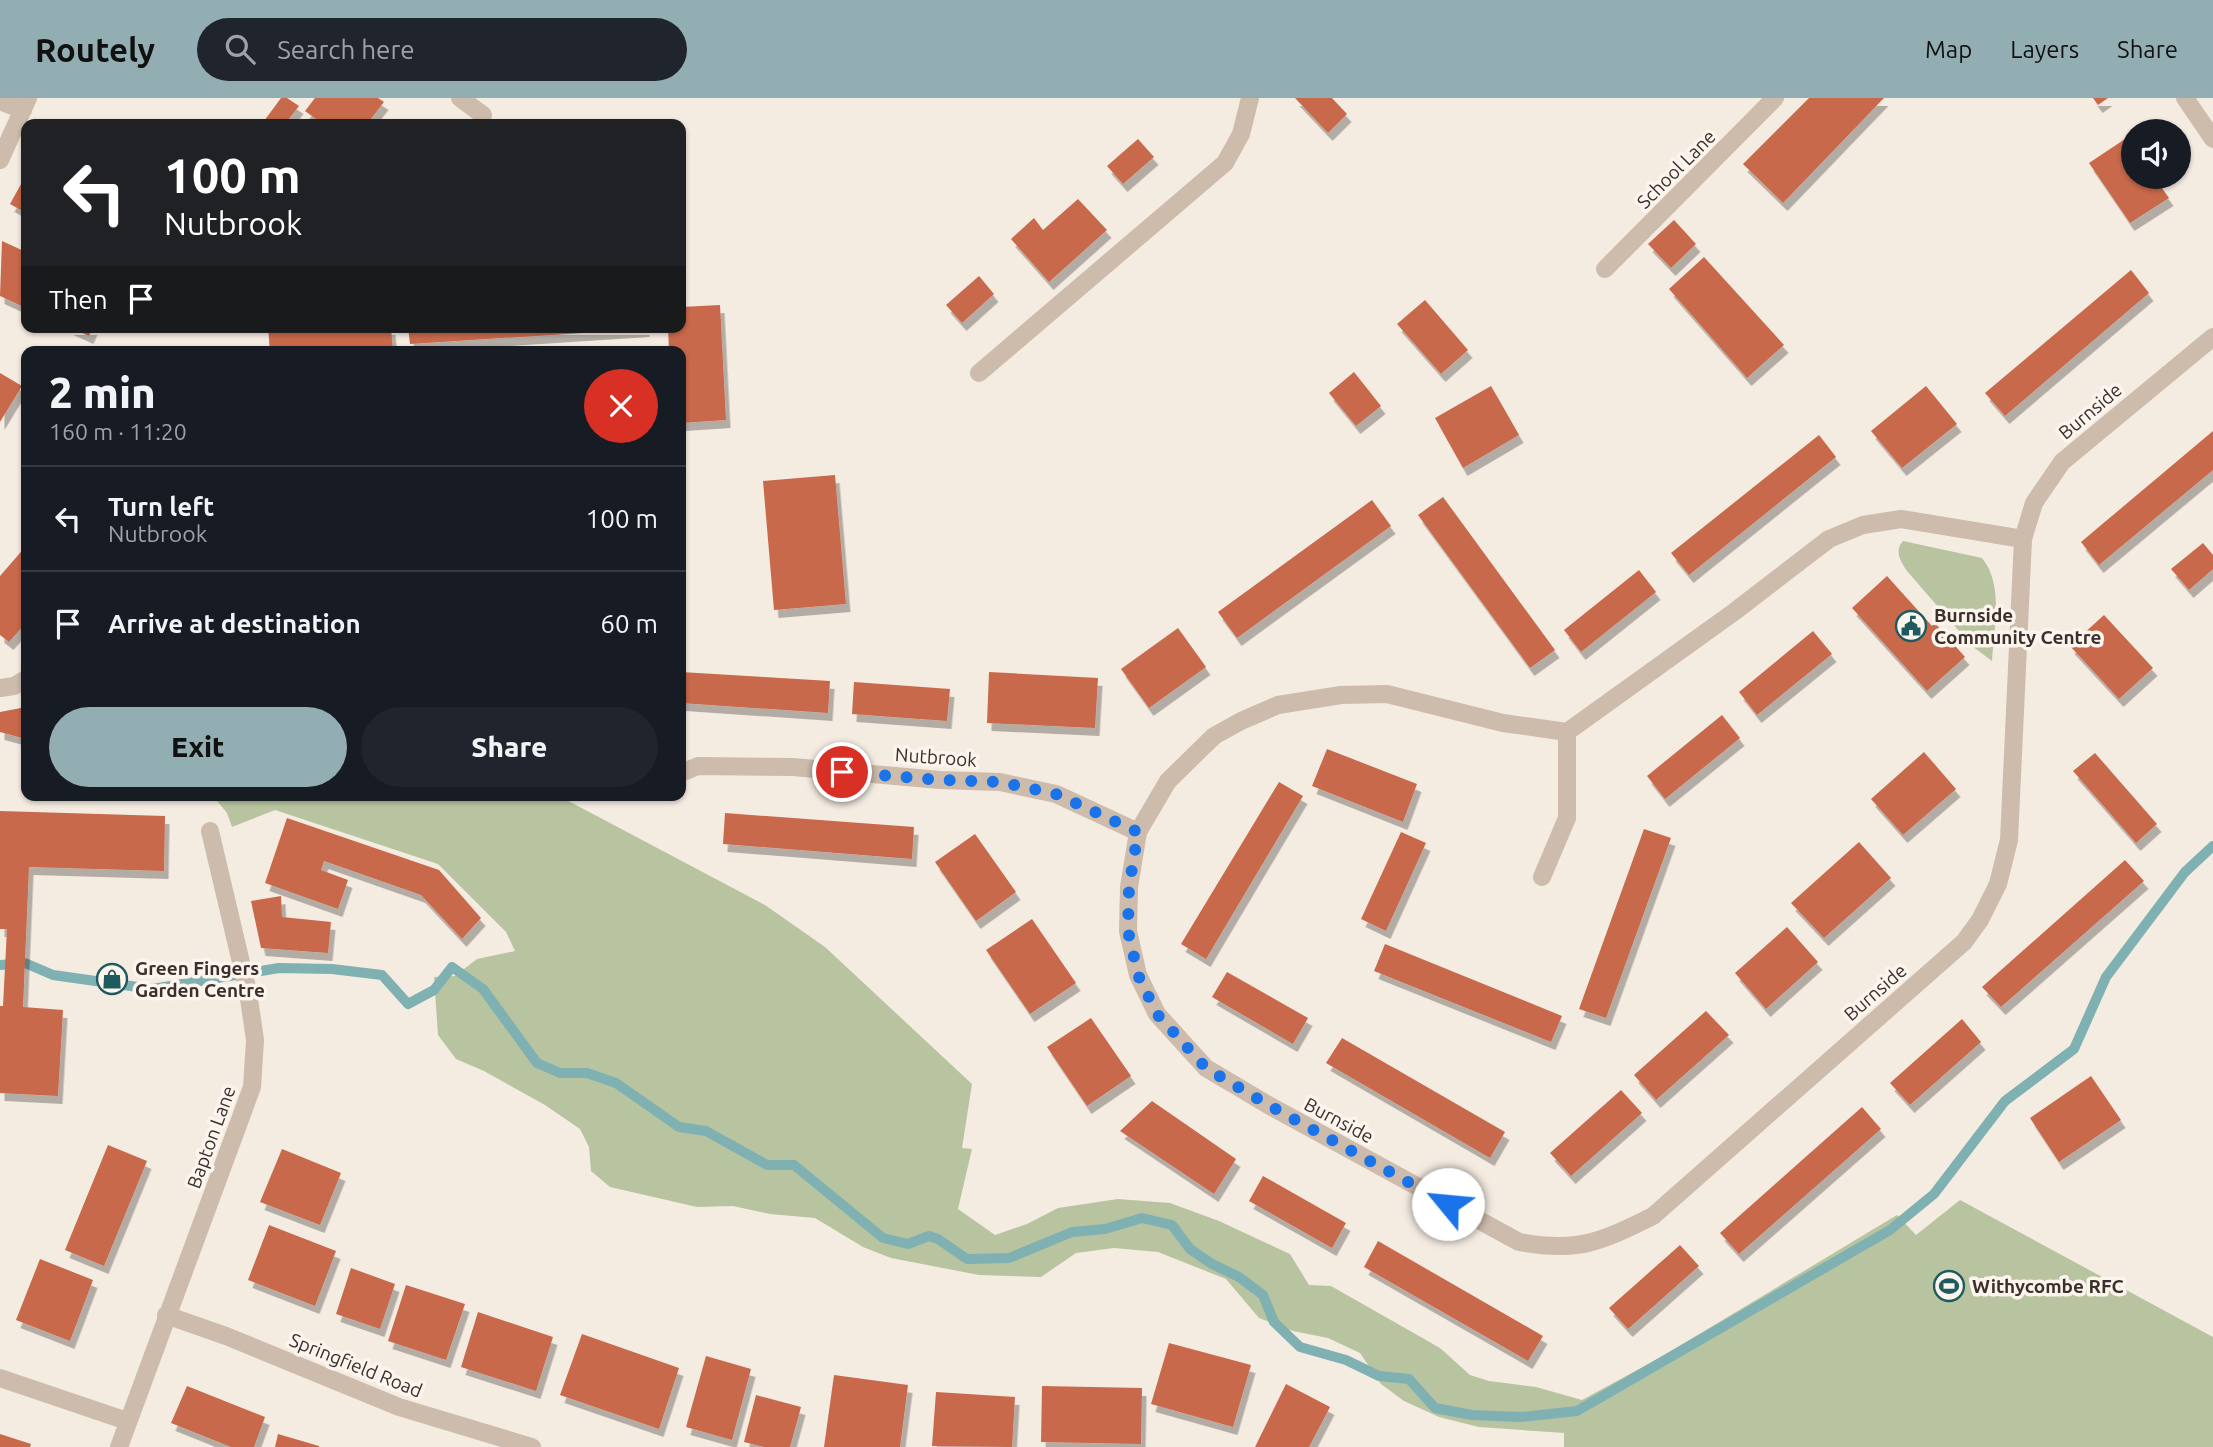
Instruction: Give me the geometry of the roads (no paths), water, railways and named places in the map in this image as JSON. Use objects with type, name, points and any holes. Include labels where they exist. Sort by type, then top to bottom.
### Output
[{"type":"street","points":[[460,98],[483,115]]},
{"type":"street","points":[[979,373],[1225,163],[1241,134],[1250,98]]},
{"type":"street","name":"School Lane","points":[[1605,270],[1775,98]]},
{"type":"street","points":[[2185,98],[2213,139]]},
{"type":"street","points":[[0,102],[25,104],[0,160]]},
{"type":"street","name":"Burnside","points":[[1567,732],[1503,723],[1387,694],[1341,695],[1278,705],[1214,736],[1168,781],[1138,832],[1129,887],[1128,931],[1138,975],[1157,1014],[1206,1068],[1270,1106],[1519,1242],[1570,1248],[1611,1237],[1653,1216],[1964,942],[1980,920],[1998,884],[2009,840],[2023,539],[2034,503],[2062,462],[2213,337]]},
{"type":"street","points":[[1542,877],[1567,817],[1567,732],[1734,612],[1829,539],[1863,525],[1901,519],[2023,539]]},
{"type":"street","points":[[0,688],[21,682]]},
{"type":"street","name":"Nutbrook","points":[[686,771],[698,766],[793,767],[940,780],[1000,782],[1056,794],[1138,832]]},
{"type":"street","name":"Bapton Lane","points":[[119,1447],[252,1087],[255,1040],[248,992],[210,831]]},
{"type":"street","name":"Springfield Road","points":[[166,1315],[226,1336],[398,1407],[532,1447]]},
{"type":"street","points":[[0,1378],[127,1421]]},
{"type":"waterway","points":[[0,965],[25,963],[53,975],[152,989],[279,968],[332,969],[382,975],[408,1004],[434,990],[452,967],[483,989],[537,1063],[560,1073],[587,1073],[616,1083],[679,1127],[706,1131],[767,1165],[794,1165],[883,1238],[908,1244],[929,1236],[967,1259],[1009,1258],[1072,1232],[1105,1229],[1142,1218],[1172,1225],[1190,1249],[1212,1264],[1239,1277],[1263,1295],[1274,1322],[1300,1347],[1346,1360],[1379,1376],[1409,1379],[1435,1408],[1472,1415],[1521,1417],[1577,1411],[1890,1230],[1934,1194],[2005,1101],[2074,1049],[2106,977],[2185,872],[2213,846]]},
{"type":"place","name":"Burnside Community Centre","points":[[1911,626]]},
{"type":"place","name":"Green Fingers Garden Centre","points":[[112,979]]},
{"type":"place","name":"Withycombe RFC","points":[[1949,1286]]}]
